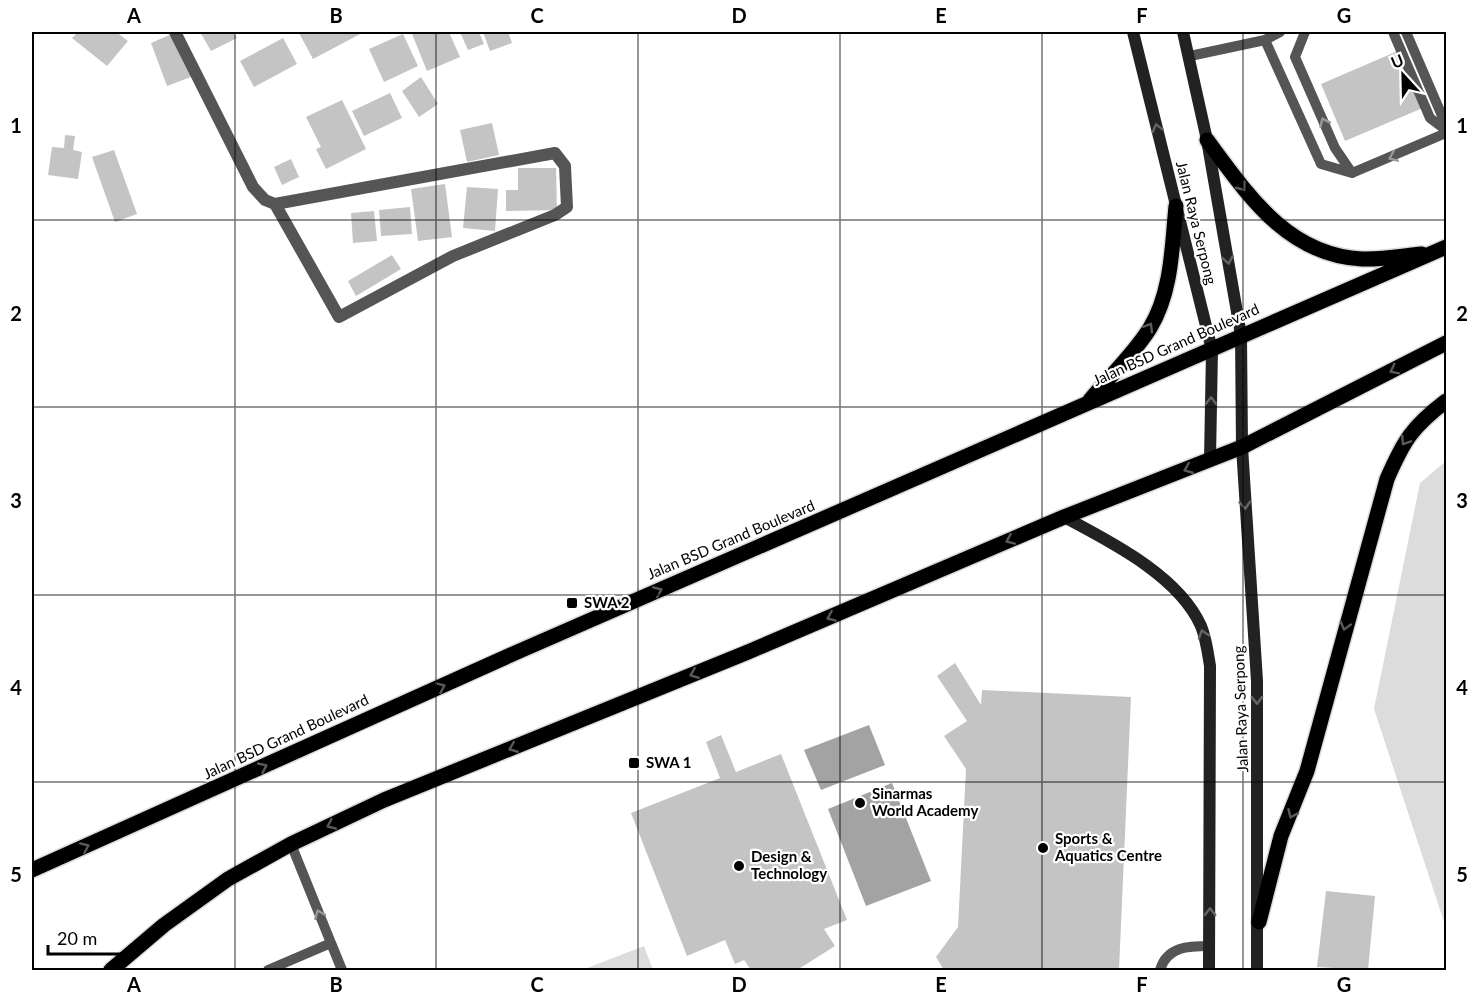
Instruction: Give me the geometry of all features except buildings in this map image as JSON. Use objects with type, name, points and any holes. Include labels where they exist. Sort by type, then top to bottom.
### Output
[{"type":"main road","name":"Jalan Raya Serpong","points":[[1133,32],[1212,350],[1210,459]]},
{"type":"main road","points":[[1183,32],[1207,140],[1248,196],[1278,226],[1314,249],[1365,259],[1441,250]]},
{"type":"main road","name":"Jalan Raya Serpong","points":[[1207,140],[1241,335],[1242,447],[1257,681],[1259,922],[1257,970]]},
{"type":"main road","points":[[1086,405],[1150,328],[1163,299],[1169,272],[1176,206]]},
{"type":"main road","name":"Jalan BSD Grand Boulevard","points":[[32,870],[515,653],[1212,350],[1241,335],[1441,250]]},
{"type":"main road","points":[[111,970],[164,925],[228,879],[291,844],[384,800],[748,652],[1064,517],[1242,447],[1446,343]]},
{"type":"main road","points":[[1259,922],[1281,836],[1307,771],[1387,479],[1401,446],[1418,423],[1446,401]]},
{"type":"main road","name":"Jalan Raya Serpong","points":[[1064,517],[1112,543],[1172,587],[1190,606],[1201,626],[1210,666],[1209,970]]},
{"type":"street","points":[[175,32],[253,187],[265,200],[275,204],[555,153],[565,166],[567,207],[555,215],[453,256],[339,317],[275,204]]},
{"type":"lane","points":[[1190,56],[1280,32]]},
{"type":"lane","points":[[1305,32],[1295,57],[1335,148],[1352,173]]},
{"type":"lane","points":[[1269,36],[1321,164],[1352,173],[1446,131],[1430,118],[1393,32]]},
{"type":"lane","points":[[1406,32],[1446,125]]},
{"type":"lane","points":[[291,844],[342,970]]},
{"type":"lane","points":[[268,970],[331,944]]},
{"type":"lane","points":[[1160,970],[1162,963],[1177,949],[1210,946]]},
{"type":"shaded area","points":[[1446,461],[1446,928],[1374,709],[1420,483]]},
{"type":"shaded area","points":[[869,725],[885,765],[821,790],[804,750]]},
{"type":"shaded area","points":[[892,783],[931,881],[866,906],[828,809]]},
{"type":"shaded area","points":[[644,946],[653,970],[582,970]]},
{"type":"place","name":"SWA 2","points":[[572,603]]},
{"type":"place","name":"SWA 1","points":[[634,763]]},
{"type":"place","name":"Sinarmas World Academy","points":[[860,803]]},
{"type":"place","name":"Sports & Aquatics Centre","points":[[1043,848]]},
{"type":"place","name":"Design & Technology","points":[[739,866]]}]
